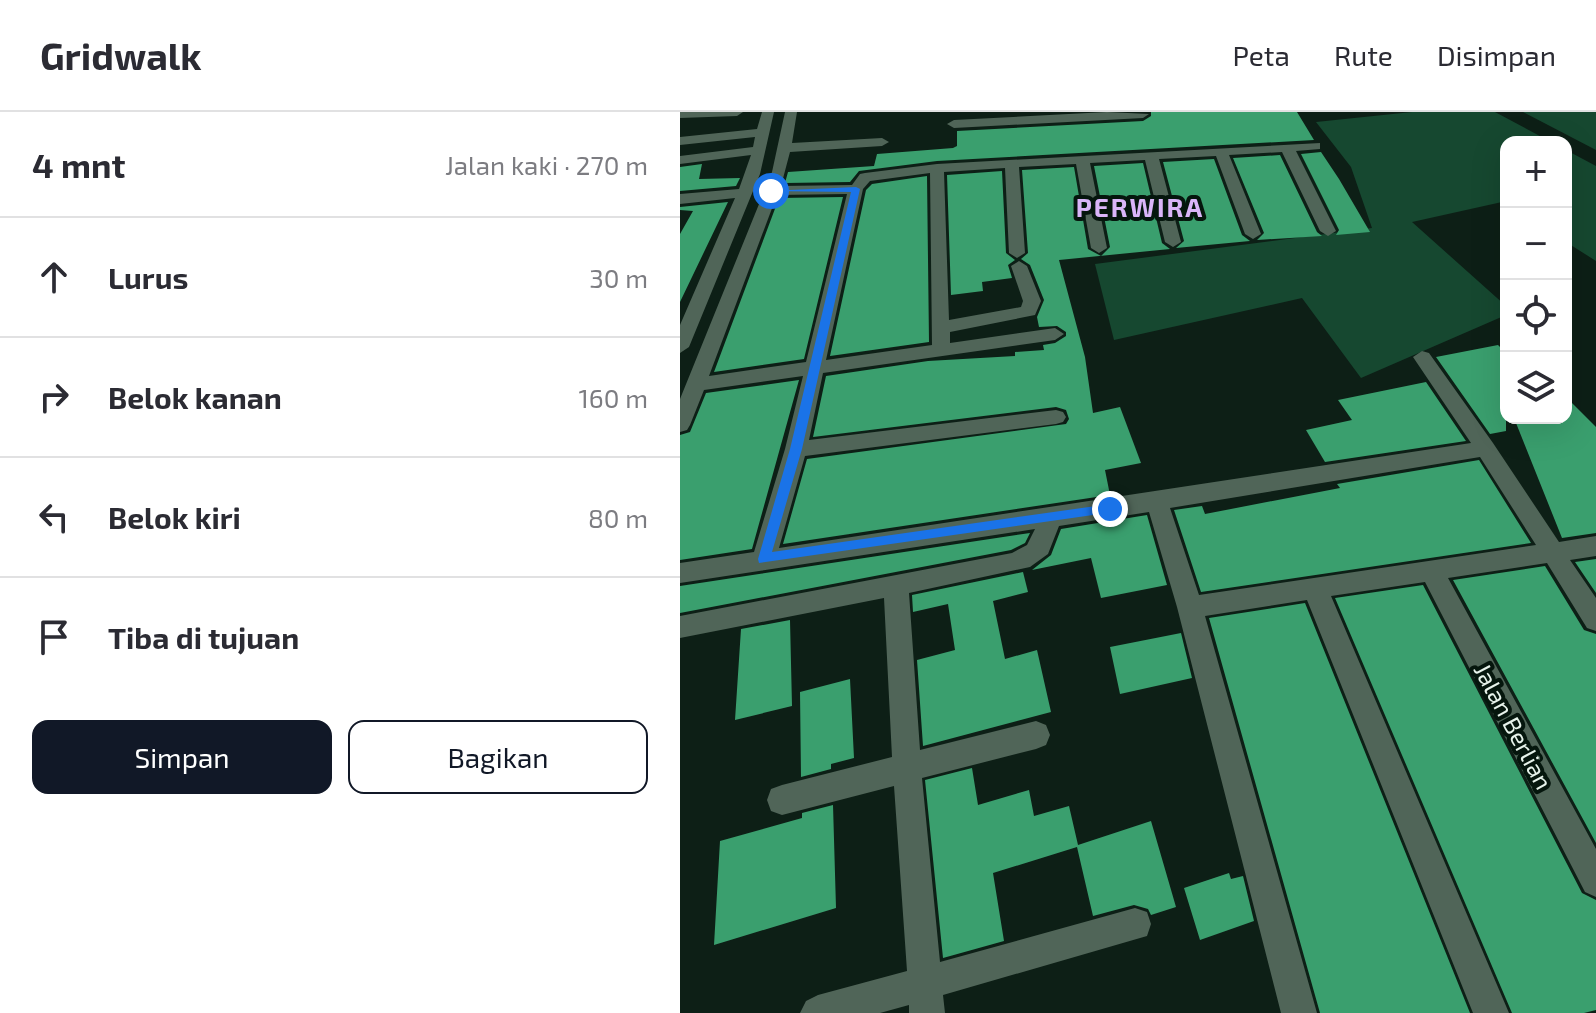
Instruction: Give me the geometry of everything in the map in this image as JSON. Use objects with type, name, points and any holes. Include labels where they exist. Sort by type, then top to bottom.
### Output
[{"type":"street","points":[[680,114],[737,112]]},
{"type":"street","points":[[680,347],[745,193],[768,112]]},
{"type":"street","points":[[680,425],[771,191],[791,112]]},
{"type":"street","points":[[953,142],[953,118],[1143,117]]},
{"type":"street","points":[[680,141],[764,132]]},
{"type":"street","points":[[784,148],[882,142]]},
{"type":"street","points":[[764,559],[796,449],[856,189],[865,177],[877,173],[937,168],[1315,146]]},
{"type":"street","points":[[1287,148],[1328,231]]},
{"type":"street","points":[[680,160],[759,150]]},
{"type":"street","points":[[1221,152],[1253,234]]},
{"type":"street","points":[[1151,156],[1173,242]]},
{"type":"street","points":[[1082,160],[1099,248]]},
{"type":"street","points":[[940,328],[1029,311],[1032,301],[1018,260],[1012,165]]},
{"type":"street","points":[[937,168],[941,350]]},
{"type":"street","points":[[771,191],[856,189]]},
{"type":"street","points":[[680,199],[745,193]]},
{"type":"street","points":[[715,262],[744,260]]},
{"type":"street","points":[[698,384],[1055,334]]},
{"type":"street","points":[[1422,357],[1486,448],[1596,620]]},
{"type":"street","points":[[796,449],[1056,417]]},
{"type":"street","points":[[680,573],[1157,502],[1486,448]]},
{"type":"street","points":[[1157,502],[1190,607],[1299,1013]]},
{"type":"street","points":[[680,627],[755,615],[1032,558],[1042,546],[1050,518]]},
{"type":"street","points":[[1190,607],[1596,546]]},
{"type":"street","name":"Jalan Berlian","points":[[1432,571],[1596,881]]},
{"type":"street","points":[[896,585],[926,999]]},
{"type":"street","points":[[1314,586],[1491,1013]]},
{"type":"street","points":[[782,800],[1036,735]]},
{"type":"street","points":[[818,1013],[926,999],[1135,924]]},
{"type":"green space","points":[[1412,112],[1495,112],[1540,136],[1500,136],[1500,202],[1412,222],[1500,301],[1500,318],[1361,378],[1302,298],[1114,340],[1095,264],[1372,228],[1351,167],[1316,122]]},
{"type":"green space","points":[[1523,112],[1596,112],[1596,150]]},
{"type":"green space","points":[[1572,153],[1596,166],[1596,261],[1572,246]]},
{"type":"building","points":[[1151,112],[1297,112],[1314,140],[937,161],[859,171],[850,182],[785,183],[788,172],[874,166],[877,154],[953,148],[957,146],[957,131],[1143,121],[1151,116]]},
{"type":"building","points":[[1321,152],[1370,232],[1336,235],[1339,230],[1301,154]]},
{"type":"building","points":[[1280,155],[1317,232],[1322,236],[1257,240],[1264,233],[1233,158]]},
{"type":"building","points":[[1214,159],[1242,235],[1250,241],[1176,248],[1184,241],[1163,162]]},
{"type":"building","points":[[1143,163],[1162,243],[1170,249],[1101,256],[1110,247],[1094,166]]},
{"type":"building","points":[[702,164],[699,179],[740,178],[736,186],[680,191],[680,167]]},
{"type":"building","points":[[1074,167],[1088,249],[1101,256],[1059,260],[1085,357],[1093,413],[1120,407],[1141,463],[1105,470],[1110,495],[783,544],[807,459],[1066,424],[1069,419],[1066,410],[1056,407],[813,437],[826,376],[928,361],[1015,356],[1015,352],[1044,350],[1043,345],[1055,343],[1066,336],[1066,332],[1057,326],[1039,327],[1037,317],[1044,300],[1030,265],[1021,259],[1028,253],[1022,170]]},
{"type":"building","points":[[1002,171],[1006,253],[1015,260],[1008,265],[1012,278],[982,282],[983,291],[951,295],[947,175]]},
{"type":"building","points":[[927,176],[929,342],[830,356],[866,190],[872,184]]},
{"type":"building","points":[[843,197],[804,359],[714,372],[779,198]]},
{"type":"building","points":[[728,202],[680,302],[680,234],[693,211],[680,210],[680,207]]},
{"type":"building","points":[[1500,347],[1500,424],[1506,424],[1506,431],[1490,434],[1436,357]]},
{"type":"building","points":[[799,380],[752,549],[680,560],[680,435],[690,432],[706,393]]},
{"type":"building","points":[[1426,382],[1466,441],[1325,462],[1306,430],[1352,420],[1338,400]]},
{"type":"building","points":[[1572,403],[1596,427],[1596,533],[1562,538],[1516,424],[1572,424]]},
{"type":"building","points":[[1479,460],[1531,543],[1201,592],[1174,510],[1202,506],[1205,514],[1340,488],[1337,484]]},
{"type":"building","points":[[1147,515],[1167,585],[1101,598],[1091,558],[1032,570],[1051,555],[1061,529]]},
{"type":"building","points":[[1030,533],[1025,543],[1011,550],[680,613],[680,586]]},
{"type":"building","points":[[1596,559],[1596,593],[1575,562]]},
{"type":"building","points":[[1545,566],[1584,630],[1596,634],[1596,843],[1453,580]]},
{"type":"building","points":[[1023,572],[1028,592],[993,601],[1005,659],[1037,650],[1051,712],[923,746],[917,660],[955,650],[948,604],[913,612],[912,595]]},
{"type":"building","points":[[1423,585],[1582,893],[1596,900],[1596,1010],[1584,1013],[1512,1013],[1335,598]]},
{"type":"building","points":[[1305,603],[1470,1013],[1320,1013],[1209,618]]},
{"type":"building","points":[[790,620],[792,706],[735,720],[741,629]]},
{"type":"building","points":[[1181,633],[1192,678],[1120,694],[1110,647]]},
{"type":"building","points":[[850,679],[854,758],[831,764],[831,769],[801,777],[800,692]]},
{"type":"building","points":[[972,768],[978,805],[1029,790],[1034,816],[1069,806],[1078,845],[1151,821],[1176,907],[1151,915],[1148,909],[1134,905],[1093,916],[1077,847],[993,873],[1004,941],[943,958],[925,780]]},
{"type":"building","points":[[833,805],[836,908],[714,945],[720,841],[802,818],[802,813]]},
{"type":"building","points":[[1229,873],[1231,879],[1243,876],[1254,921],[1200,940],[1184,888]]},
{"type":"district","name":"PERWIRA","points":[[1140,206]]},
{"type":"route","points":[[771,191],[856,189],[796,449],[764,559],[1110,509]]}]
